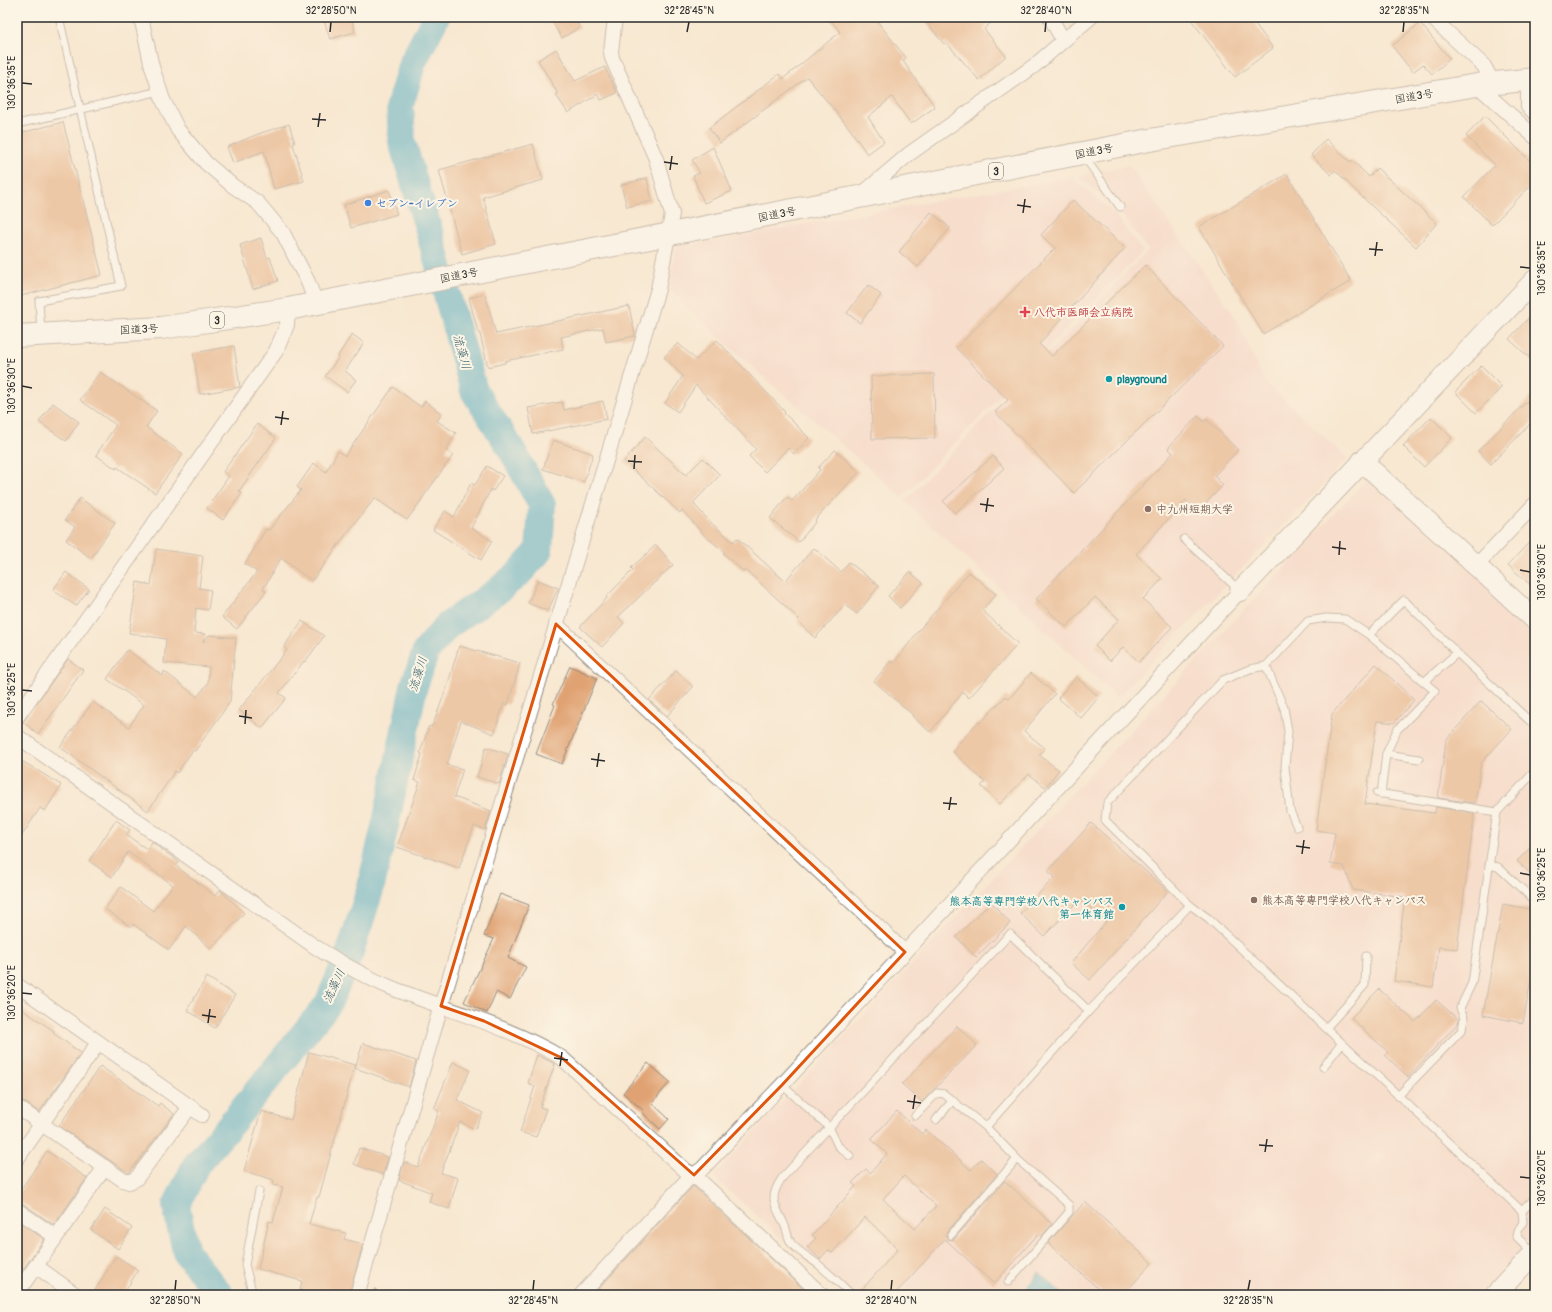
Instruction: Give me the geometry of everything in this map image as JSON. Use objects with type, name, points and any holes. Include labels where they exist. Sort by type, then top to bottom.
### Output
[{"type":"highway","name":"国道3号","points":[[17,336],[161,328],[288,309],[414,283],[459,276],[1144,141],[1485,84],[1531,80]]},
{"type":"street","points":[[141,17],[152,68],[160,91],[178,130],[206,163],[233,186],[258,204],[283,233],[308,282],[316,303]]},
{"type":"street","points":[[357,1295],[441,1006],[658,288],[672,214],[656,159],[616,69],[611,52],[615,17]]},
{"type":"street","points":[[1050,17],[1063,40]]},
{"type":"street","points":[[857,198],[909,154],[1034,66],[1091,17]]},
{"type":"street","points":[[1431,17],[1484,66],[1485,84],[1535,137]]},
{"type":"street","points":[[1524,127],[1532,110],[1531,80]]},
{"type":"street","points":[[581,1295],[687,1180],[702,1168],[782,1085],[1240,591],[1535,280]]},
{"type":"street","points":[[17,717],[276,351],[287,325],[288,309]]},
{"type":"street","points":[[1362,461],[1535,620]]},
{"type":"street","points":[[1476,566],[1535,504]]},
{"type":"street","points":[[556,624],[905,952]]},
{"type":"street","points":[[17,736],[314,946],[348,967],[391,987],[498,1027],[540,1045],[562,1058],[685,1170],[694,1175],[822,1295]]},
{"type":"street","points":[[17,985],[202,1116]]},
{"type":"street","points":[[17,1159],[98,1043]]},
{"type":"street","points":[[17,1107],[105,1168],[123,1180],[129,1182],[136,1179],[190,1107]]},
{"type":"street","points":[[17,1293],[105,1168]]},
{"type":"street","points":[[17,1210],[56,1237]]},
{"type":"street","points":[[1495,1295],[1534,1253]]},
{"type":"street","points":[[36,1266],[76,1295]]},
{"type":"lane","points":[[41,334],[39,300],[121,286],[59,17]]},
{"type":"lane","points":[[17,124],[160,91]]},
{"type":"lane","points":[[1082,154],[1120,207]]},
{"type":"lane","points":[[1184,539],[1240,591]]},
{"type":"lane","points":[[1369,635],[1404,600],[1535,726]]},
{"type":"lane","points":[[1497,812],[1379,793],[1386,754],[1397,730],[1435,691],[1369,635],[1345,619],[1326,618],[1308,621],[1266,666],[1250,669],[1223,680],[1108,803],[1105,820],[1190,905],[1208,918],[1522,1211],[1523,1222],[1518,1231],[1517,1237],[1534,1253]]},
{"type":"lane","points":[[1424,682],[1457,652]]},
{"type":"lane","points":[[1266,666],[1284,708],[1288,731],[1285,767],[1290,811],[1297,827]]},
{"type":"lane","points":[[1386,754],[1419,759]]},
{"type":"lane","points":[[1398,1096],[1462,1030],[1464,1018],[1460,1008],[1472,983],[1497,812],[1535,771]]},
{"type":"lane","points":[[1489,865],[1498,867],[1535,901]]},
{"type":"lane","points":[[986,1127],[1089,1011],[1190,905]]},
{"type":"lane","points":[[852,1295],[819,1264],[805,1256],[790,1242],[775,1207],[774,1196],[776,1187],[782,1178],[1010,934],[1089,1011]]},
{"type":"lane","points":[[1326,1028],[1365,985],[1366,956]]},
{"type":"lane","points":[[1323,1068],[1342,1043]]},
{"type":"lane","points":[[782,1085],[829,1127],[838,1146],[850,1156]]},
{"type":"lane","points":[[915,1116],[937,1093],[944,1094],[986,1127],[1017,1159],[1069,1205],[1069,1212],[1008,1282]]},
{"type":"lane","points":[[936,1120],[953,1100]]},
{"type":"lane","points":[[951,1235],[1017,1159]]},
{"type":"lane","points":[[253,1295],[245,1265],[259,1191]]},
{"type":"lane","points":[[1522,1211],[1535,1198]]},
{"type":"highlighted area","points":[[556,624],[905,952],[782,1085],[694,1175],[562,1058],[484,1021],[441,1006]]},
{"type":"shaded area","points":[[1129,165],[1238,321],[1264,381],[1348,459],[1117,697],[905,501],[1148,250],[1120,213],[1078,176]]},
{"type":"shaded area","points":[[1071,177],[1112,211],[1143,251],[902,497],[731,348],[669,290],[676,247]]},
{"type":"shaded area","name":"熊本高等専門学校八代キャンパス","points":[[1368,478],[1535,623],[1535,1234],[1478,1295],[844,1295],[713,1176]]},
{"type":"water","points":[[1039,1273],[1064,1295],[1020,1295]]},
{"type":"building","points":[[323,17],[351,17],[355,32],[330,39]]},
{"type":"building","points":[[549,17],[573,17],[580,27],[562,38]]},
{"type":"building","points":[[828,17],[874,17],[906,58],[903,61],[935,107],[911,124],[892,97],[868,117],[884,142],[867,154],[850,129],[807,77],[720,143],[709,128],[779,74],[783,79],[840,32]]},
{"type":"building","points":[[922,17],[997,17],[984,29],[1006,56],[979,80],[946,42],[944,44]]},
{"type":"building","points":[[1189,17],[1250,17],[1273,48],[1235,77]]},
{"type":"building","points":[[1420,23],[1450,59],[1432,74],[1423,64],[1413,72],[1392,46]]},
{"type":"building","points":[[556,49],[575,81],[605,67],[617,93],[601,100],[598,94],[568,113],[556,95],[558,94],[538,60]]},
{"type":"building","points":[[1485,116],[1535,166],[1535,181],[1492,225],[1464,197],[1495,165],[1466,136]]},
{"type":"building","points":[[63,122],[102,275],[17,297],[17,134]]},
{"type":"building","points":[[289,124],[295,143],[293,144],[304,181],[274,189],[264,151],[233,163],[227,147],[258,134]]},
{"type":"building","points":[[1326,139],[1350,162],[1352,160],[1369,177],[1377,168],[1437,223],[1416,247],[1335,170],[1331,175],[1311,155]]},
{"type":"building","points":[[533,144],[543,180],[483,197],[496,244],[462,254],[439,170]]},
{"type":"building","points":[[713,147],[732,191],[704,203],[693,176],[700,173],[692,160]]},
{"type":"building","points":[[1287,174],[1351,281],[1263,334],[1199,227]]},
{"type":"building","points":[[647,178],[652,201],[627,207],[621,185]]},
{"type":"building","points":[[389,190],[397,214],[351,228],[344,205]]},
{"type":"building","name":"playground","points":[[1073,200],[1125,248],[1039,344],[1052,356],[1145,265],[1223,346],[1074,493],[995,412],[1008,400],[956,348],[1055,248],[1041,235]]},
{"type":"building","points":[[931,212],[950,228],[918,267],[899,252]]},
{"type":"building","points":[[261,238],[267,258],[270,257],[278,281],[253,289],[240,245]]},
{"type":"building","points":[[868,285],[881,295],[860,323],[847,313]]},
{"type":"building","points":[[485,294],[496,334],[629,306],[635,336],[606,342],[603,328],[561,337],[563,349],[505,361],[505,363],[488,367],[469,298]]},
{"type":"building","points":[[1535,311],[1535,363],[1509,339]]},
{"type":"building","points":[[352,334],[364,343],[345,371],[356,380],[347,392],[325,376],[339,357],[338,356]]},
{"type":"building","points":[[717,340],[809,438],[794,454],[788,448],[765,472],[749,456],[756,449],[696,385],[678,412],[665,403],[683,376],[664,357],[678,343],[696,360]]},
{"type":"building","points":[[234,346],[240,387],[200,394],[193,353]]},
{"type":"building","points":[[1481,366],[1502,387],[1476,413],[1455,392]]},
{"type":"building","points":[[100,372],[157,411],[146,427],[183,454],[155,493],[117,467],[116,469],[96,455],[116,425],[80,400]]},
{"type":"building","points":[[934,374],[935,438],[872,439],[871,376]]},
{"type":"building","points":[[393,387],[421,407],[425,401],[442,414],[437,421],[456,433],[446,450],[453,455],[407,520],[375,498],[312,581],[281,558],[263,589],[266,591],[237,629],[222,617],[257,572],[245,564],[266,529],[269,530],[301,490],[297,487],[314,463],[326,472],[338,451],[345,456]]},
{"type":"building","points":[[1535,393],[1535,419],[1491,464],[1478,451]]},
{"type":"building","points":[[603,401],[607,419],[533,434],[528,408],[562,402],[564,410]]},
{"type":"building","points":[[53,403],[79,422],[66,441],[39,422]]},
{"type":"building","points":[[1198,416],[1204,422],[1206,419],[1238,450],[1214,476],[1223,485],[1198,512],[1186,500],[1136,554],[1162,579],[1143,599],[1172,627],[1139,662],[1123,647],[1110,661],[1095,646],[1119,619],[1095,597],[1066,627],[1036,599],[1173,453],[1168,448]]},
{"type":"building","points":[[1431,417],[1452,438],[1424,467],[1403,446]]},
{"type":"building","points":[[257,424],[276,438],[239,491],[242,493],[223,520],[207,508],[229,476],[223,472]]},
{"type":"building","points":[[645,437],[686,475],[703,458],[720,475],[693,503],[709,521],[733,542],[737,538],[785,581],[814,548],[841,572],[849,562],[879,586],[857,614],[845,605],[815,638],[797,621],[799,619],[746,570],[744,572],[723,553],[725,552],[705,536],[682,510],[680,513],[624,461]]},
{"type":"building","points":[[553,440],[593,454],[584,482],[543,469]]},
{"type":"building","points":[[835,450],[859,472],[815,520],[816,521],[799,542],[770,518],[787,497],[792,501],[820,470],[818,468]]},
{"type":"building","points":[[993,456],[1004,468],[955,513],[943,501]]},
{"type":"building","points":[[487,466],[503,476],[493,491],[491,489],[471,528],[492,541],[481,560],[433,530],[445,511],[454,517],[471,483],[475,485]]},
{"type":"building","points":[[80,498],[115,523],[91,558],[66,540],[75,527],[65,520]]},
{"type":"building","points":[[1535,536],[1535,589],[1508,565]]},
{"type":"building","points":[[656,545],[673,565],[618,617],[624,623],[602,647],[580,627],[607,598],[606,597],[633,570],[631,568]]},
{"type":"building","points":[[156,549],[203,556],[199,588],[211,590],[208,610],[196,608],[194,633],[205,634],[203,642],[209,635],[236,638],[230,702],[195,751],[193,750],[177,773],[175,771],[148,811],[60,747],[93,702],[129,727],[144,705],[107,679],[127,650],[163,676],[164,671],[197,697],[208,683],[209,667],[164,663],[166,639],[129,633],[137,582],[151,585]]},
{"type":"building","points":[[66,572],[89,589],[76,606],[53,590]]},
{"type":"building","points":[[910,572],[923,583],[900,608],[888,596]]},
{"type":"building","points":[[969,572],[996,594],[982,610],[1018,644],[969,698],[963,692],[930,732],[874,681],[891,661],[894,663],[919,630]]},
{"type":"building","points":[[538,580],[558,588],[548,611],[528,603]]},
{"type":"building","points":[[302,621],[324,636],[279,693],[286,698],[262,728],[239,710],[287,650],[284,647]]},
{"type":"building","points":[[459,646],[520,663],[508,705],[504,703],[494,734],[461,721],[447,765],[463,769],[454,797],[491,811],[485,830],[474,826],[459,868],[397,847],[420,782],[414,780],[422,754],[420,753],[429,726],[432,727],[447,687]]},
{"type":"building","points":[[68,659],[83,670],[38,734],[23,722]]},
{"type":"building","points":[[1376,664],[1414,700],[1394,723],[1377,721],[1365,804],[1434,813],[1436,807],[1474,813],[1457,949],[1439,947],[1433,987],[1394,981],[1405,897],[1353,890],[1344,866],[1330,864],[1335,833],[1316,830],[1332,714]]},
{"type":"building","points":[[570,666],[597,678],[562,764],[536,754],[555,705],[553,704]]},
{"type":"building","points":[[676,671],[693,687],[667,716],[649,700]]},
{"type":"building","points":[[1031,673],[1055,694],[1024,731],[1045,748],[1039,755],[1059,770],[1045,787],[1029,774],[1000,804],[981,786],[985,782],[952,751],[978,722],[980,723],[1006,696],[1009,699]]},
{"type":"building","points":[[1076,677],[1099,697],[1081,718],[1058,698]]},
{"type":"building","points":[[1481,701],[1512,729],[1481,763],[1475,803],[1438,798],[1446,740]]},
{"type":"building","points":[[486,747],[508,754],[499,784],[477,777]]},
{"type":"building","points":[[17,758],[61,785],[45,811],[40,808],[17,843]]},
{"type":"building","points":[[116,820],[130,830],[126,835],[147,849],[152,842],[179,862],[176,866],[215,896],[220,890],[244,913],[211,949],[186,926],[169,950],[133,924],[131,927],[105,909],[121,887],[153,911],[173,885],[128,852],[112,877],[89,861]]},
{"type":"building","name":"熊本高等専門学校八代キャンパス 第一体育館","points":[[1091,823],[1168,891],[1090,980],[1071,963],[1106,922],[1080,899],[1044,936],[1020,913],[1055,877],[1048,871]]},
{"type":"building","points":[[1535,843],[1535,878],[1517,861]]},
{"type":"building","points":[[500,894],[529,905],[508,958],[526,967],[510,999],[496,992],[487,1013],[464,1002],[494,939],[484,936]]},
{"type":"building","points":[[991,902],[1010,923],[976,957],[956,937]]},
{"type":"building","points":[[1503,904],[1535,910],[1535,958],[1523,1023],[1483,1015]]},
{"type":"building","points":[[207,977],[235,995],[215,1028],[187,1010]]},
{"type":"building","points":[[1379,989],[1415,1022],[1436,1000],[1459,1020],[1458,1023],[1408,1077],[1385,1055],[1388,1052],[1351,1018]]},
{"type":"building","points":[[17,1006],[54,1031],[53,1033],[81,1053],[39,1112],[22,1100],[17,1099]]},
{"type":"building","points":[[957,1026],[977,1045],[922,1102],[902,1084]]},
{"type":"building","points":[[363,1043],[416,1061],[409,1087],[355,1068]]},
{"type":"building","points":[[309,1052],[355,1065],[319,1197],[317,1197],[309,1224],[346,1233],[344,1239],[363,1244],[349,1295],[299,1295],[302,1281],[258,1269],[269,1221],[273,1222],[283,1187],[273,1185],[274,1180],[244,1171],[261,1111],[291,1120]]},
{"type":"building","points":[[537,1055],[555,1064],[540,1107],[546,1109],[536,1137],[520,1132],[535,1086],[528,1083]]},
{"type":"building","points":[[453,1062],[470,1070],[457,1100],[483,1113],[475,1129],[460,1122],[441,1173],[458,1178],[449,1209],[429,1202],[432,1193],[399,1180],[404,1162],[418,1167],[439,1111],[434,1109]]},
{"type":"building","points":[[648,1063],[670,1082],[652,1103],[669,1119],[660,1129],[643,1113],[644,1111],[623,1093]]},
{"type":"building","points":[[100,1066],[158,1106],[160,1103],[174,1114],[129,1173],[59,1126]]},
{"type":"building","points":[[897,1111],[922,1134],[926,1130],[971,1170],[981,1159],[997,1174],[947,1232],[946,1236],[948,1239],[952,1240],[955,1238],[1005,1181],[1052,1224],[1041,1237],[1038,1234],[994,1284],[945,1239],[894,1295],[857,1295],[898,1249],[865,1217],[832,1253],[828,1250],[820,1259],[807,1247],[816,1238],[812,1235],[856,1186],[852,1183],[866,1169],[870,1173],[887,1154],[871,1139]],"holes":[[[904,1176],[936,1206],[915,1229],[883,1199]]]},
{"type":"building","points":[[359,1148],[388,1157],[383,1175],[354,1164]]},
{"type":"building","points":[[47,1151],[87,1178],[54,1225],[22,1203],[17,1202],[17,1195]]},
{"type":"building","points":[[693,1186],[810,1295],[593,1295]]},
{"type":"building","points":[[1085,1202],[1152,1263],[1123,1295],[1105,1295],[1048,1243]]},
{"type":"building","points":[[105,1209],[132,1228],[118,1249],[91,1230]]},
{"type":"building","points":[[17,1220],[44,1239],[17,1278]]},
{"type":"building","points":[[116,1256],[138,1270],[123,1295],[116,1290],[113,1295],[92,1295]]},
{"type":"waterway","name":"流藻川","points":[[220,1295],[186,1252],[176,1206],[196,1165],[328,1004],[350,952],[370,890],[386,822],[414,686],[426,651],[447,626],[496,592],[519,573],[539,551],[542,505],[510,447],[474,391],[430,234],[402,142],[400,105],[412,64],[436,17]]},
{"type":"place","name":"セブン-イレブン","points":[[368,203]]},
{"type":"place","name":"八代市医師会立病院","points":[[1025,312]]},
{"type":"place","name":"playground","points":[[1109,379]]},
{"type":"place","name":"中九州短期大学","points":[[1148,509]]},
{"type":"place","name":"熊本高等専門学校八代キャンパス","points":[[1254,900]]},
{"type":"place","name":"熊本高等専門学校八代キャンパス 第一体育館","points":[[1122,907]]}]
